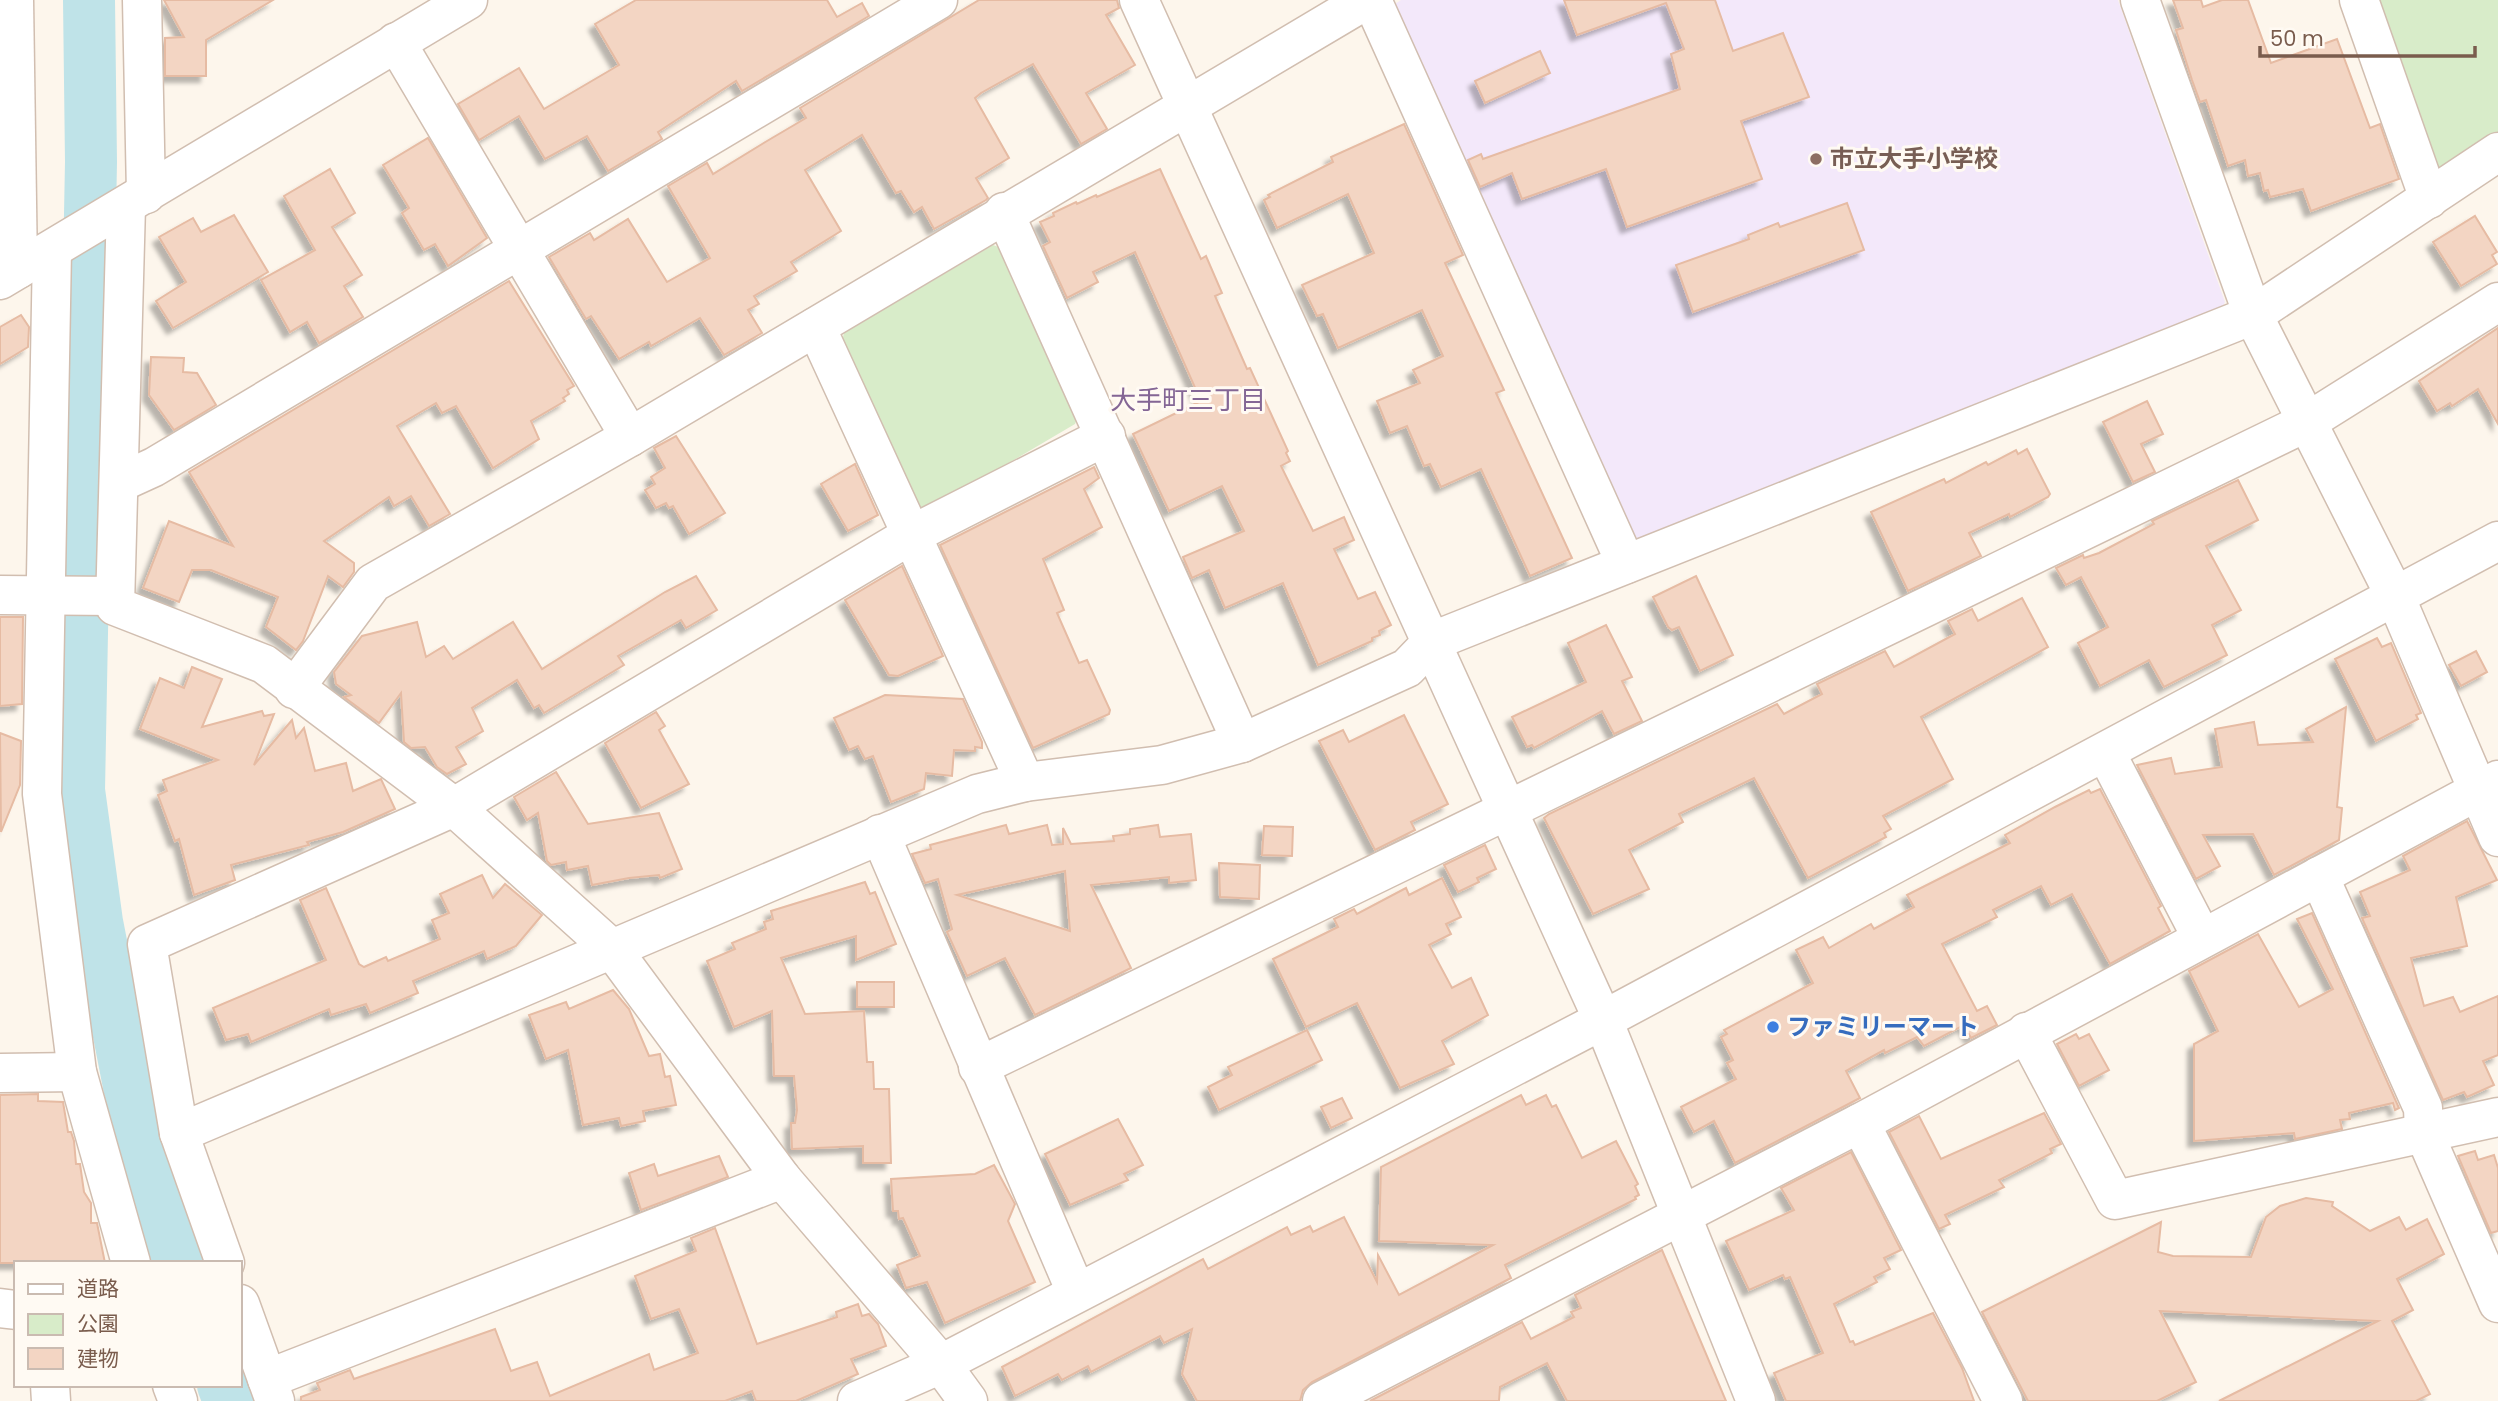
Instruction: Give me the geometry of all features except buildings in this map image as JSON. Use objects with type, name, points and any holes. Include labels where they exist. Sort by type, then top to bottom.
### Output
[{"type":"street","points":[[142,0],[136,200],[119,483],[108,596],[115,606],[264,664],[454,807],[612,949],[782,1179],[941,1364],[968,1401]]},
{"type":"street","points":[[9,11],[9,274],[468,0]]},
{"type":"street","points":[[119,483],[154,467],[938,0]]},
{"type":"street","points":[[1139,0],[1433,641],[1506,811],[1603,1020],[1756,1401]]},
{"type":"street","points":[[294,689],[373,583],[631,436],[1004,212],[1366,0]]},
{"type":"street","points":[[1372,0],[1626,564]]},
{"type":"street","points":[[2140,0],[2253,315],[2488,785],[2498,837]]},
{"type":"street","points":[[2359,0],[2429,199]]},
{"type":"street","points":[[396,42],[631,436]]},
{"type":"street","points":[[178,1133],[977,794],[1025,782],[1162,765],[1242,743],[1407,668],[1433,641],[2253,315],[2498,152]]},
{"type":"street","points":[[1004,212],[1242,743]]},
{"type":"street","points":[[52,250],[52,595],[42,794],[77,1072],[130,1261]]},
{"type":"street","points":[[978,1068],[2307,422],[2498,302]]},
{"type":"street","points":[[816,327],[1025,782]]},
{"type":"street","points":[[224,1261],[178,1133],[147,944],[454,807],[911,535],[1105,436]]},
{"type":"street","points":[[858,1401],[941,1364],[1603,1020],[2498,541]]},
{"type":"street","points":[[0,595],[108,596]]},
{"type":"street","points":[[2106,753],[2202,938]]},
{"type":"street","points":[[1322,1401],[1860,1123],[2488,785]]},
{"type":"street","points":[[880,834],[1076,1292]]},
{"type":"street","points":[[2319,876],[2423,1108],[2424,1133],[2498,1303]]},
{"type":"street","points":[[2026,1032],[2115,1200],[2498,1116]]},
{"type":"street","points":[[0,1073],[77,1072]]},
{"type":"street","points":[[1860,1123],[2003,1401]]},
{"type":"street","points":[[242,1310],[271,1390],[782,1179]]},
{"type":"shaded area","name":"市立大手小学校","points":[[1401,0],[2118,0],[2225,302],[2220,313],[1641,539],[1625,534],[1393,16],[1395,4]]},
{"type":"green space","points":[[2370,0],[2498,0],[2498,136],[2443,172],[2430,170]]},
{"type":"green space","points":[[993,245],[1004,249],[1080,412],[1075,424],[927,511],[915,509],[841,345],[844,333]]},
{"type":"waterway","points":[[89,0],[91,162],[79,790],[97,922],[146,1173],[178,1261]]},
{"type":"waterway","points":[[224,1387],[229,1401]]},
{"type":"place","name":"市立大手小学校","points":[[1816,159]]},
{"type":"place","name":"ファミリーマート","points":[[1773,1027]]},
{"type":"district","name":"大手町三丁目","points":[[1188,400]]}]
